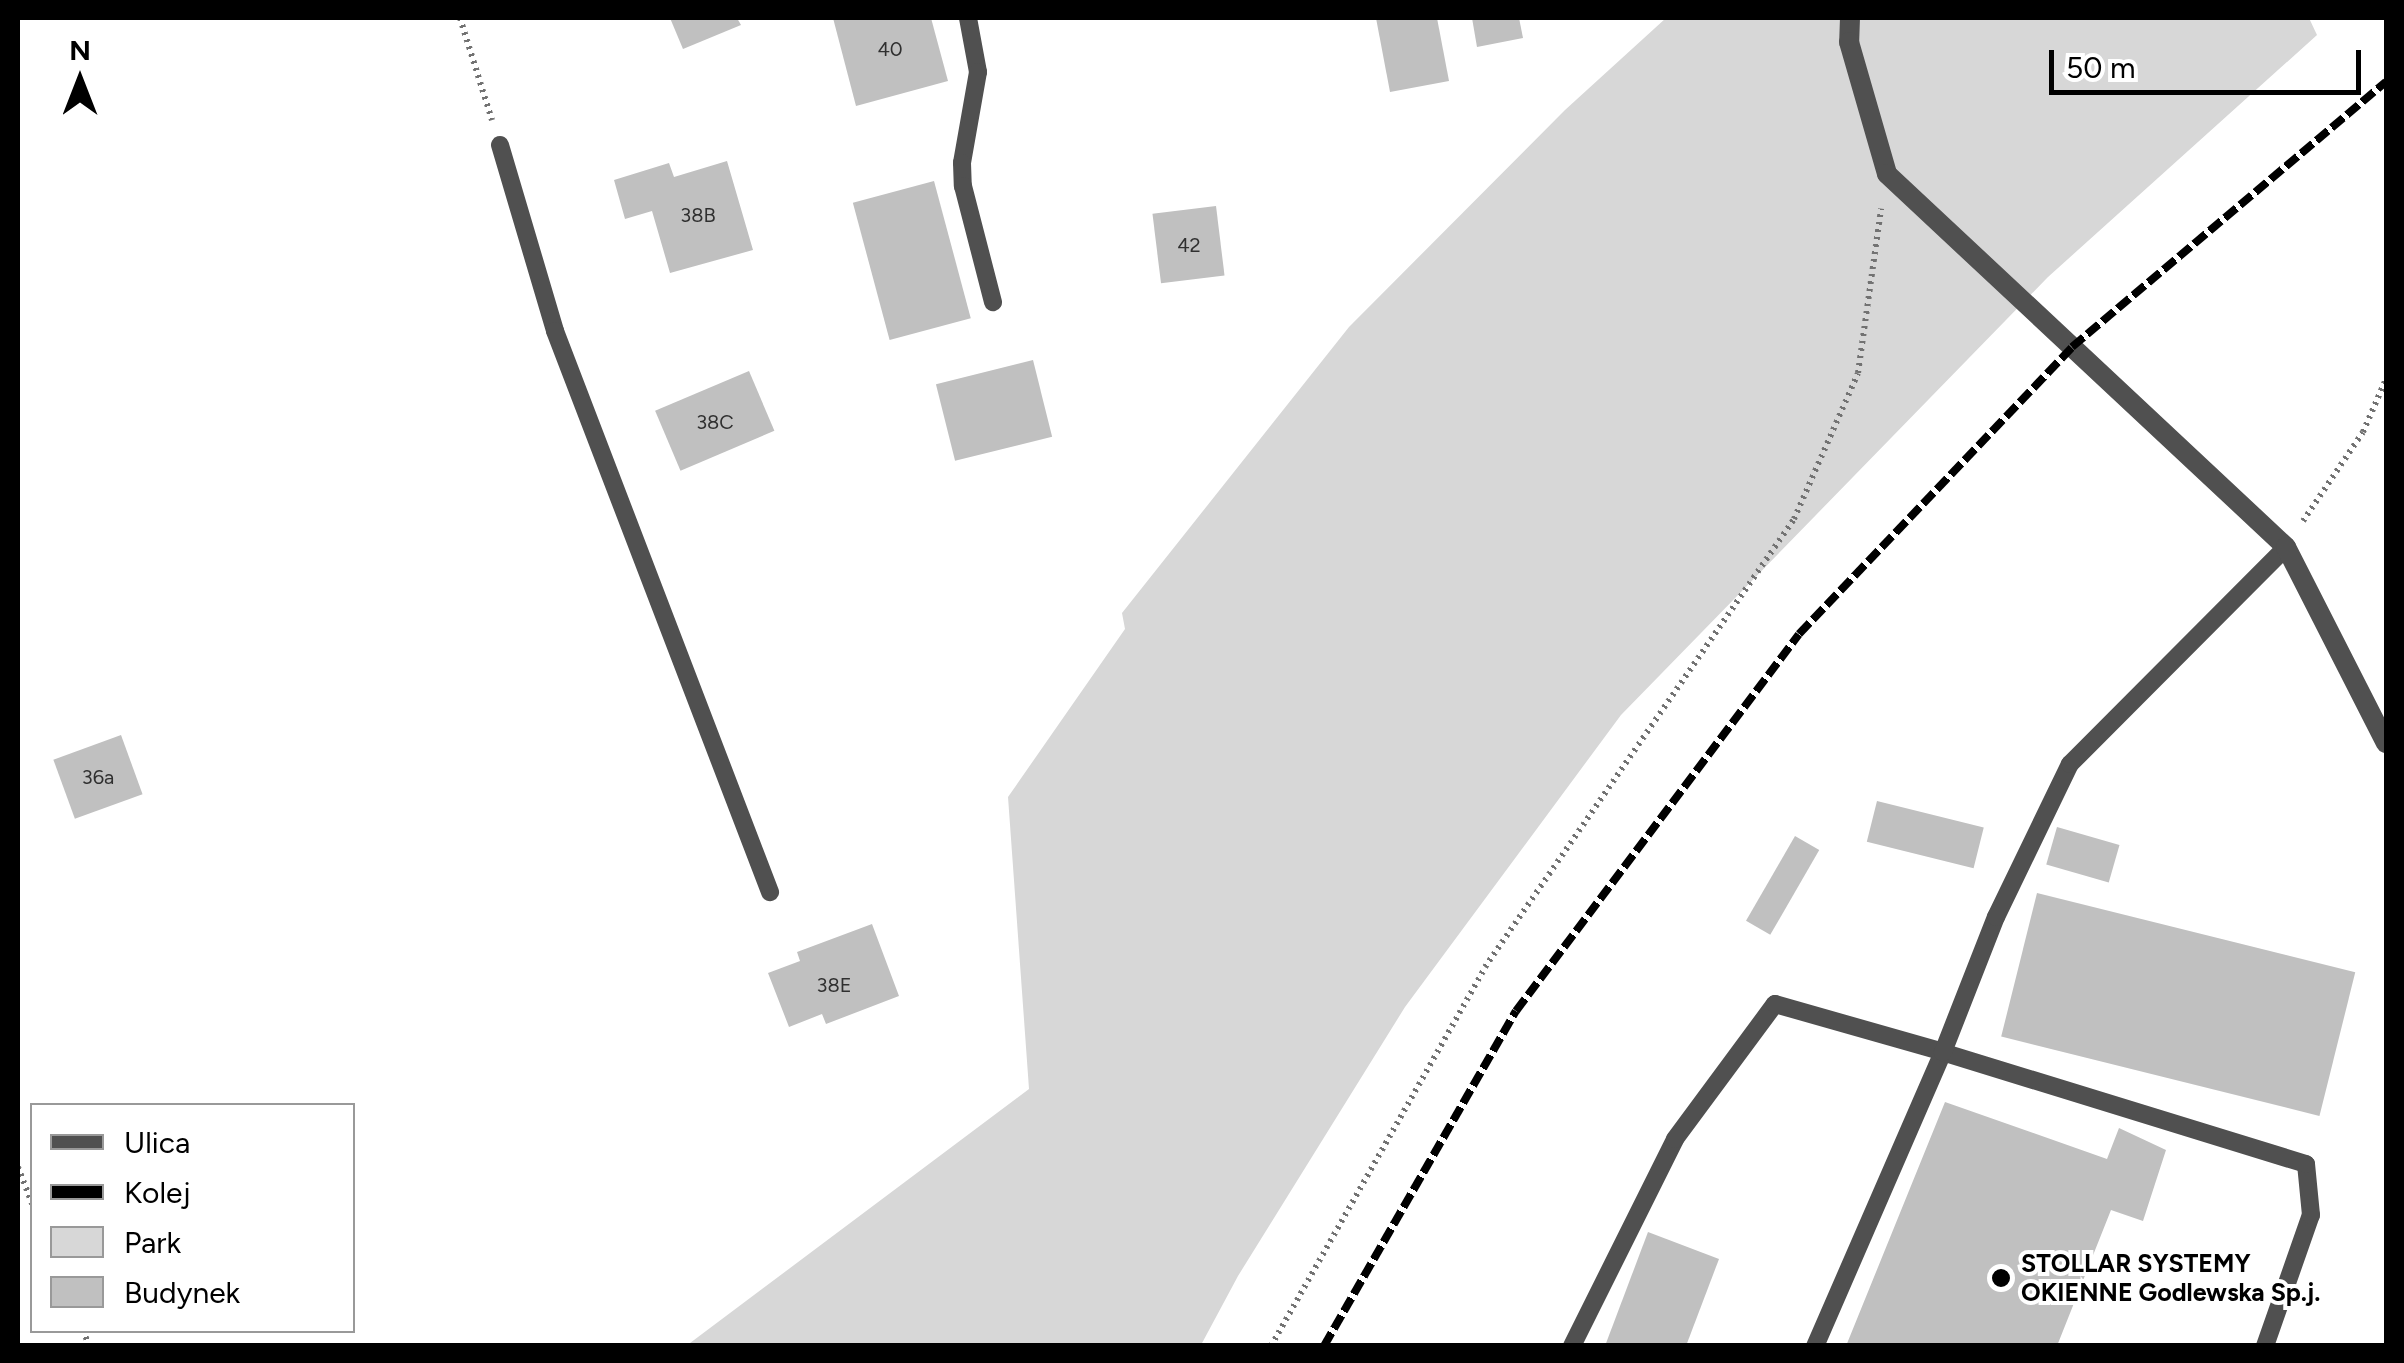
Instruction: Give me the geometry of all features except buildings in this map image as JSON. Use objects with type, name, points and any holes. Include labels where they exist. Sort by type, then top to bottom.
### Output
[{"type":"street","points":[[1850,18],[1849,42],[1886,174],[2286,547],[2386,743]]},
{"type":"lane","points":[[968,18],[978,72],[962,163],[963,186],[992,302]]},
{"type":"lane","points":[[500,144],[555,331],[770,892]]},
{"type":"lane","points":[[1816,1346],[1943,1052],[1996,917],[2070,764],[2286,547]]},
{"type":"lane","points":[[1572,1346],[1675,1139],[1776,1004],[2306,1164],[2311,1215],[2264,1346]]},
{"type":"path","points":[[460,18],[500,144]]},
{"type":"path","points":[[1272,1346],[1485,967],[1794,518],[1858,372],[1886,174]]},
{"type":"path","points":[[2286,547],[2363,432],[2386,379]]},
{"type":"path","points":[[18,1167],[30,1199]]},
{"type":"green space","points":[[1666,18],[2309,18],[2317,35],[2048,277],[1621,715],[1405,1007],[1238,1276],[1201,1345],[686,1346],[1029,1089],[1008,797],[1125,629],[1122,613],[1349,327],[1565,110]]},
{"type":"railway","points":[[1324,1346],[1516,1011],[1799,634],[2072,347],[2386,82]]},
{"type":"place","name":"STOLLAR SYSTEMY OKIENNE Godlewska Sp.j.","points":[[2001,1278]]}]
